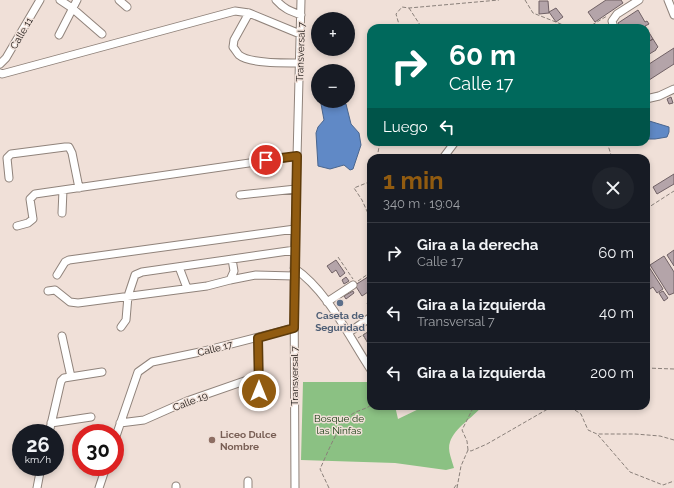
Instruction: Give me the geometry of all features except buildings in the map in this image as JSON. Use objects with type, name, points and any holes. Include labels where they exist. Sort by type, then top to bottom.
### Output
[{"type":"street","name":"Calle 11","points":[[0,64],[6,58],[40,0]]},
{"type":"street","points":[[60,0],[72,8],[102,34]]},
{"type":"street","points":[[59,35],[77,0]]},
{"type":"street","points":[[118,0],[127,7]]},
{"type":"street","points":[[276,0],[288,11],[301,15]]},
{"type":"street","name":"Transversal 7","points":[[295,488],[294,268],[301,0]]},
{"type":"street","points":[[613,24],[612,21],[615,16],[638,0]]},
{"type":"street","points":[[668,0],[674,15]]},
{"type":"street","points":[[0,73],[2,74],[235,11],[249,13],[300,34]]},
{"type":"street","points":[[249,13],[234,40],[233,47],[239,55],[247,59],[273,63],[299,63]]},
{"type":"street","points":[[650,98],[659,96],[674,89]]},
{"type":"street","points":[[9,178],[7,158],[11,154],[69,147],[72,153],[78,188]]},
{"type":"street","points":[[17,226],[28,224],[33,220],[30,199],[35,194],[297,156]]},
{"type":"street","points":[[240,195],[296,189]]},
{"type":"street","points":[[62,212],[63,190]]},
{"type":"street","points":[[57,275],[65,262],[69,260],[295,230]]},
{"type":"street","points":[[121,327],[126,320],[128,296],[135,275],[142,272],[179,266],[295,250]]},
{"type":"street","points":[[230,280],[234,271],[232,259]]},
{"type":"street","points":[[179,266],[187,288]]},
{"type":"street","points":[[294,268],[303,274],[327,302],[367,364]]},
{"type":"street","points":[[48,291],[55,290],[70,302],[78,303],[207,286],[256,275],[294,276]]},
{"type":"street","points":[[327,302],[353,285]]},
{"type":"street","points":[[348,333],[367,320]]},
{"type":"street","name":"Calle 17","points":[[120,423],[138,372],[152,362],[258,338],[294,328]]},
{"type":"street","points":[[62,336],[68,378]]},
{"type":"street","points":[[258,338],[259,391]]},
{"type":"street","points":[[92,417],[51,423],[61,381],[68,378],[102,372]]},
{"type":"street","name":"Calle 19","points":[[120,423],[144,420],[187,401],[259,376]]},
{"type":"street","points":[[37,488],[39,476]]},
{"type":"street","points":[[99,488],[103,476]]},
{"type":"path","points":[[399,24],[396,14],[402,7],[409,8],[499,0]]},
{"type":"path","points":[[525,0],[533,13],[561,24]]},
{"type":"path","points":[[409,8],[419,24]]},
{"type":"path","points":[[594,24],[609,15]]},
{"type":"path","points":[[367,182],[354,188],[367,211]]},
{"type":"path","points":[[650,206],[674,191]]},
{"type":"path","points":[[338,257],[356,283],[367,275]]},
{"type":"path","points":[[356,340],[367,332]]},
{"type":"path","points":[[363,335],[367,342]]},
{"type":"path","points":[[650,368],[674,369]]},
{"type":"path","points":[[329,488],[320,469],[343,422],[353,413],[367,408]]},
{"type":"path","points":[[457,488],[461,466],[468,450],[467,442],[462,430],[472,410]]},
{"type":"path","points":[[468,450],[471,451],[487,444],[546,410]]},
{"type":"path","points":[[576,410],[581,414],[588,430],[597,434],[630,472],[663,485]]},
{"type":"path","points":[[597,434],[641,434],[660,436],[674,440]]},
{"type":"path","points":[[661,488],[663,485],[674,481]]},
{"type":"path","points":[[454,488],[458,484]]},
{"type":"green space","name":"Bosque de las Ninfas","points":[[303,382],[367,382],[367,410],[396,410],[398,419],[417,410],[478,410],[452,437],[449,445],[449,452],[454,468],[446,470],[395,463],[301,460]]},
{"type":"water","points":[[322,108],[347,108],[351,124],[359,133],[361,145],[353,169],[350,170],[344,165],[330,169],[318,166],[316,133],[318,127],[324,120]]},
{"type":"water","points":[[650,121],[669,127],[667,137],[650,139]]},
{"type":"place","name":"Caseta de Seguridad","points":[[340,303]]},
{"type":"place","name":"Liceo Dulce Nombre","points":[[212,440]]},
{"type":"route","points":[[259,391],[258,338],[294,328],[297,156],[266,160]]}]
